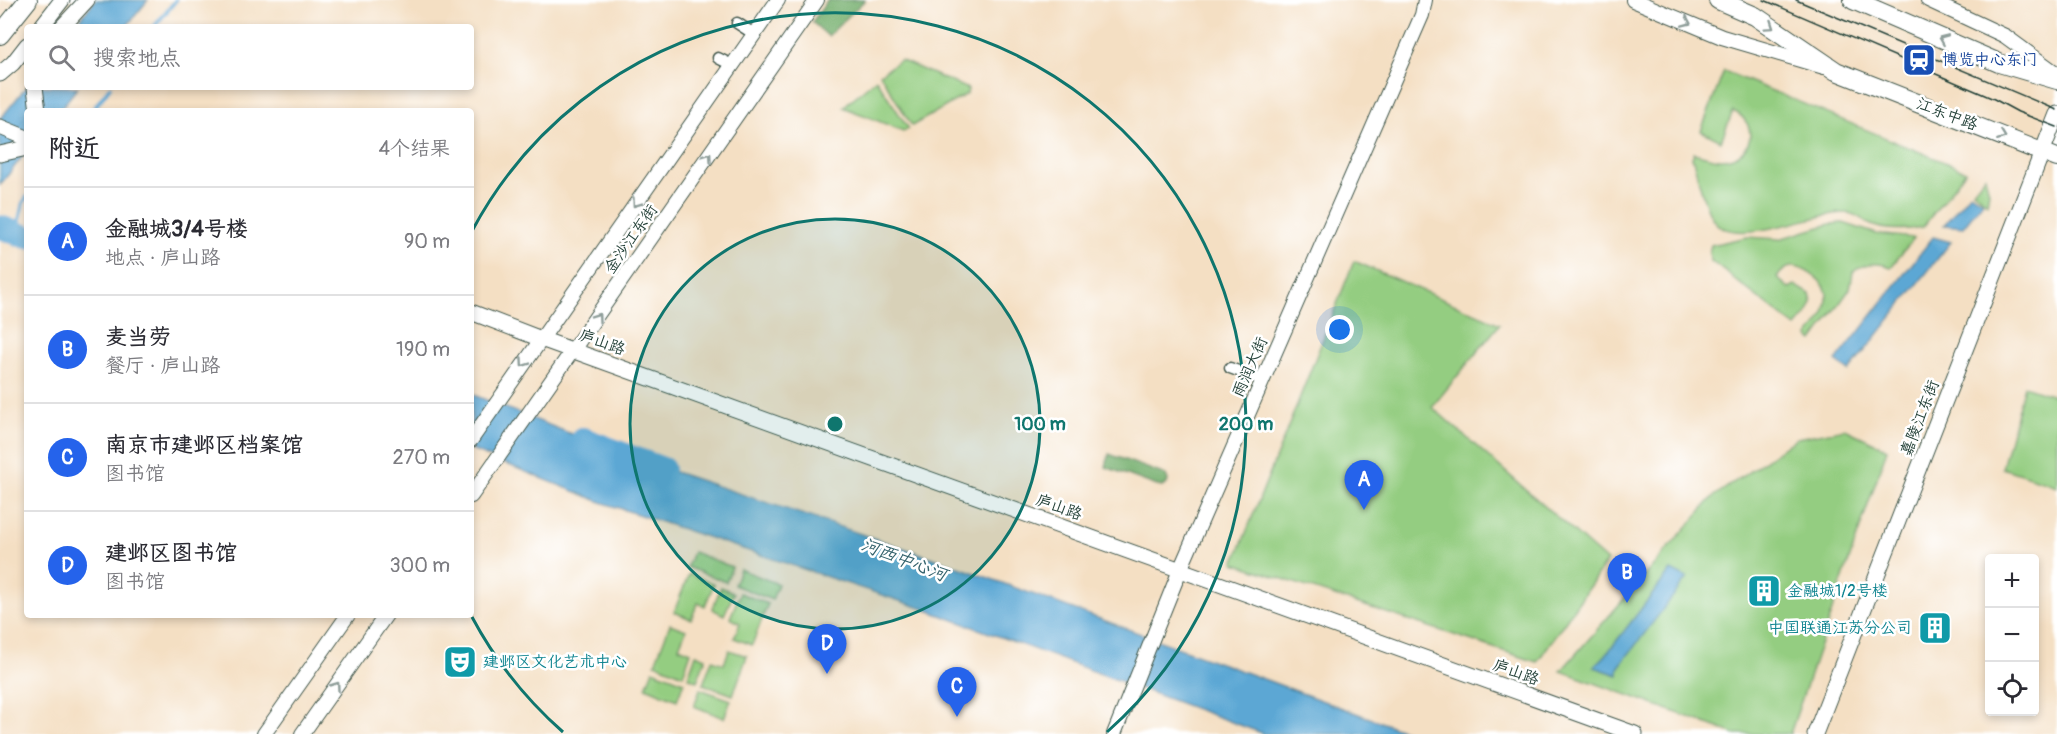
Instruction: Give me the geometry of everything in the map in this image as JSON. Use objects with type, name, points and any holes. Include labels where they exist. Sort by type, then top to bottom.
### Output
[{"type":"main road","points":[[0,35],[28,0]]},
{"type":"main road","points":[[43,24],[62,0]]},
{"type":"main road","points":[[66,24],[87,0]]},
{"type":"main road","name":"江东中路","points":[[1718,0],[1755,16],[1836,70],[2050,155]]},
{"type":"main road","points":[[1853,0],[1999,63],[2057,80]]},
{"type":"main road","points":[[0,74],[20,59]]},
{"type":"main road","points":[[34,90],[38,108]]},
{"type":"main road","name":"嘉陵江东街","points":[[1815,734],[2050,155],[2057,114]]},
{"type":"main road","points":[[0,127],[24,137]]},
{"type":"main road","points":[[0,154],[24,149]]},
{"type":"main road","name":"庐山路","points":[[474,313],[1635,734]]},
{"type":"street","name":"金沙江东街","points":[[474,436],[778,0]]},
{"type":"street","name":"金沙江东街","points":[[474,492],[817,0]]},
{"type":"street","points":[[1422,15],[1425,0]]},
{"type":"street","points":[[1422,15],[1433,0]]},
{"type":"street","name":"江东中路","points":[[1634,0],[1722,37],[1836,70]]},
{"type":"street","points":[[1928,0],[2005,36],[2057,74]]},
{"type":"street","name":"雨润大街","points":[[1114,734],[1180,570],[1422,15]]},
{"type":"street","points":[[737,23],[754,34]]},
{"type":"street","points":[[718,58],[732,65]]},
{"type":"street","points":[[1230,368],[1263,380]]},
{"type":"street","points":[[264,734],[346,618]]},
{"type":"street","points":[[302,734],[384,618]]},
{"type":"green space","points":[[828,0],[865,0],[828,36],[812,22]]},
{"type":"green space","points":[[900,60],[968,89],[967,94],[912,126],[880,74]]},
{"type":"green space","points":[[1724,71],[1966,171],[1923,227],[1889,229],[1875,227],[1855,215],[1845,213],[1758,230],[1726,229],[1715,222],[1711,216],[1692,157],[1694,153],[1719,159],[1732,157],[1746,147],[1749,140],[1750,132],[1747,124],[1733,111],[1721,141],[1701,131]]},
{"type":"green space","points":[[876,79],[909,129],[903,131],[843,107]]},
{"type":"green space","points":[[1985,176],[1989,192],[1987,203],[1973,191]]},
{"type":"green space","points":[[1843,223],[1877,234],[1914,238],[1891,267],[1871,264],[1862,266],[1853,272],[1850,289],[1813,341],[1808,337],[1822,318],[1827,300],[1824,286],[1816,278],[1806,271],[1791,267],[1777,278],[1789,288],[1795,285],[1810,294],[1812,303],[1807,314],[1796,327],[1711,261],[1709,253],[1711,245],[1747,237],[1779,239],[1830,224]]},
{"type":"green space","points":[[1354,261],[1500,324],[1432,407],[1607,561],[1537,662],[1234,563]]},
{"type":"green space","points":[[2024,386],[2057,397],[2057,486],[2002,468]]},
{"type":"green space","points":[[1845,429],[1887,449],[1790,734],[1735,734],[1561,671],[1713,497],[1797,438]],"holes":[[[1605,656],[1618,668],[1617,675],[1595,667]]]},
{"type":"green space","points":[[1109,454],[1166,475],[1167,484],[1162,487],[1157,486],[1106,467]]},
{"type":"green space","points":[[693,552],[732,567],[726,582],[687,567]]},
{"type":"green space","points":[[740,569],[778,584],[772,600],[734,585]]},
{"type":"green space","points":[[689,574],[714,584],[705,606],[698,603],[691,619],[674,612]]},
{"type":"green space","points":[[721,587],[734,593],[724,615],[712,609]]},
{"type":"green space","points":[[740,593],[768,604],[752,645],[734,638],[740,623],[730,618]]},
{"type":"green space","points":[[670,624],[686,630],[679,647],[691,652],[683,675],[655,663]]},
{"type":"green space","points":[[729,650],[747,656],[733,695],[703,684],[712,660],[724,664]]},
{"type":"green space","points":[[696,654],[706,658],[697,681],[688,677]]},
{"type":"green space","points":[[653,670],[684,682],[677,700],[646,687]]},
{"type":"green space","points":[[700,689],[731,700],[724,718],[694,706]]},
{"type":"water","points":[[95,0],[148,0],[128,24],[76,24]]},
{"type":"water","points":[[24,90],[76,90],[61,108],[24,108],[24,155],[0,185],[0,119]]},
{"type":"water","points":[[1970,193],[1983,202],[1963,227],[1944,225]]},
{"type":"water","points":[[1933,237],[1951,242],[1849,371],[1836,361]]},
{"type":"water","points":[[474,395],[627,456],[948,563],[1413,734],[1264,734],[924,609],[601,502],[474,451]]},
{"type":"water","points":[[1671,570],[1687,578],[1618,668],[1618,675],[1594,667],[1605,656]]},
{"type":"waterway","points":[[156,24],[176,0]]},
{"type":"waterway","points":[[94,108],[108,90]]},
{"type":"waterway","points":[[16,233],[24,202]]},
{"type":"waterway","name":"河西中心河","points":[[0,227],[24,236]]},
{"type":"waterway","name":"河西中心河","points":[[583,439],[663,469]]},
{"type":"tram line","points":[[1764,0],[2057,127]]},
{"type":"tram line","points":[[1796,0],[2057,110]]},
{"type":"place","name":"博览中心东门","points":[[1919,60]]},
{"type":"place","name":"金融城3/4号楼","points":[[1364,510]]},
{"type":"place","name":"金融城1/2号楼","points":[[1764,591]]},
{"type":"place","name":"麦当劳","points":[[1627,603]]},
{"type":"place","name":"中国联通江苏分公司","points":[[1935,628]]},
{"type":"place","name":"建邺区文化艺术中心","points":[[460,662]]},
{"type":"place","name":"建邺区图书馆","points":[[827,674]]},
{"type":"place","name":"南京市建邺区档案馆","points":[[957,717]]}]
